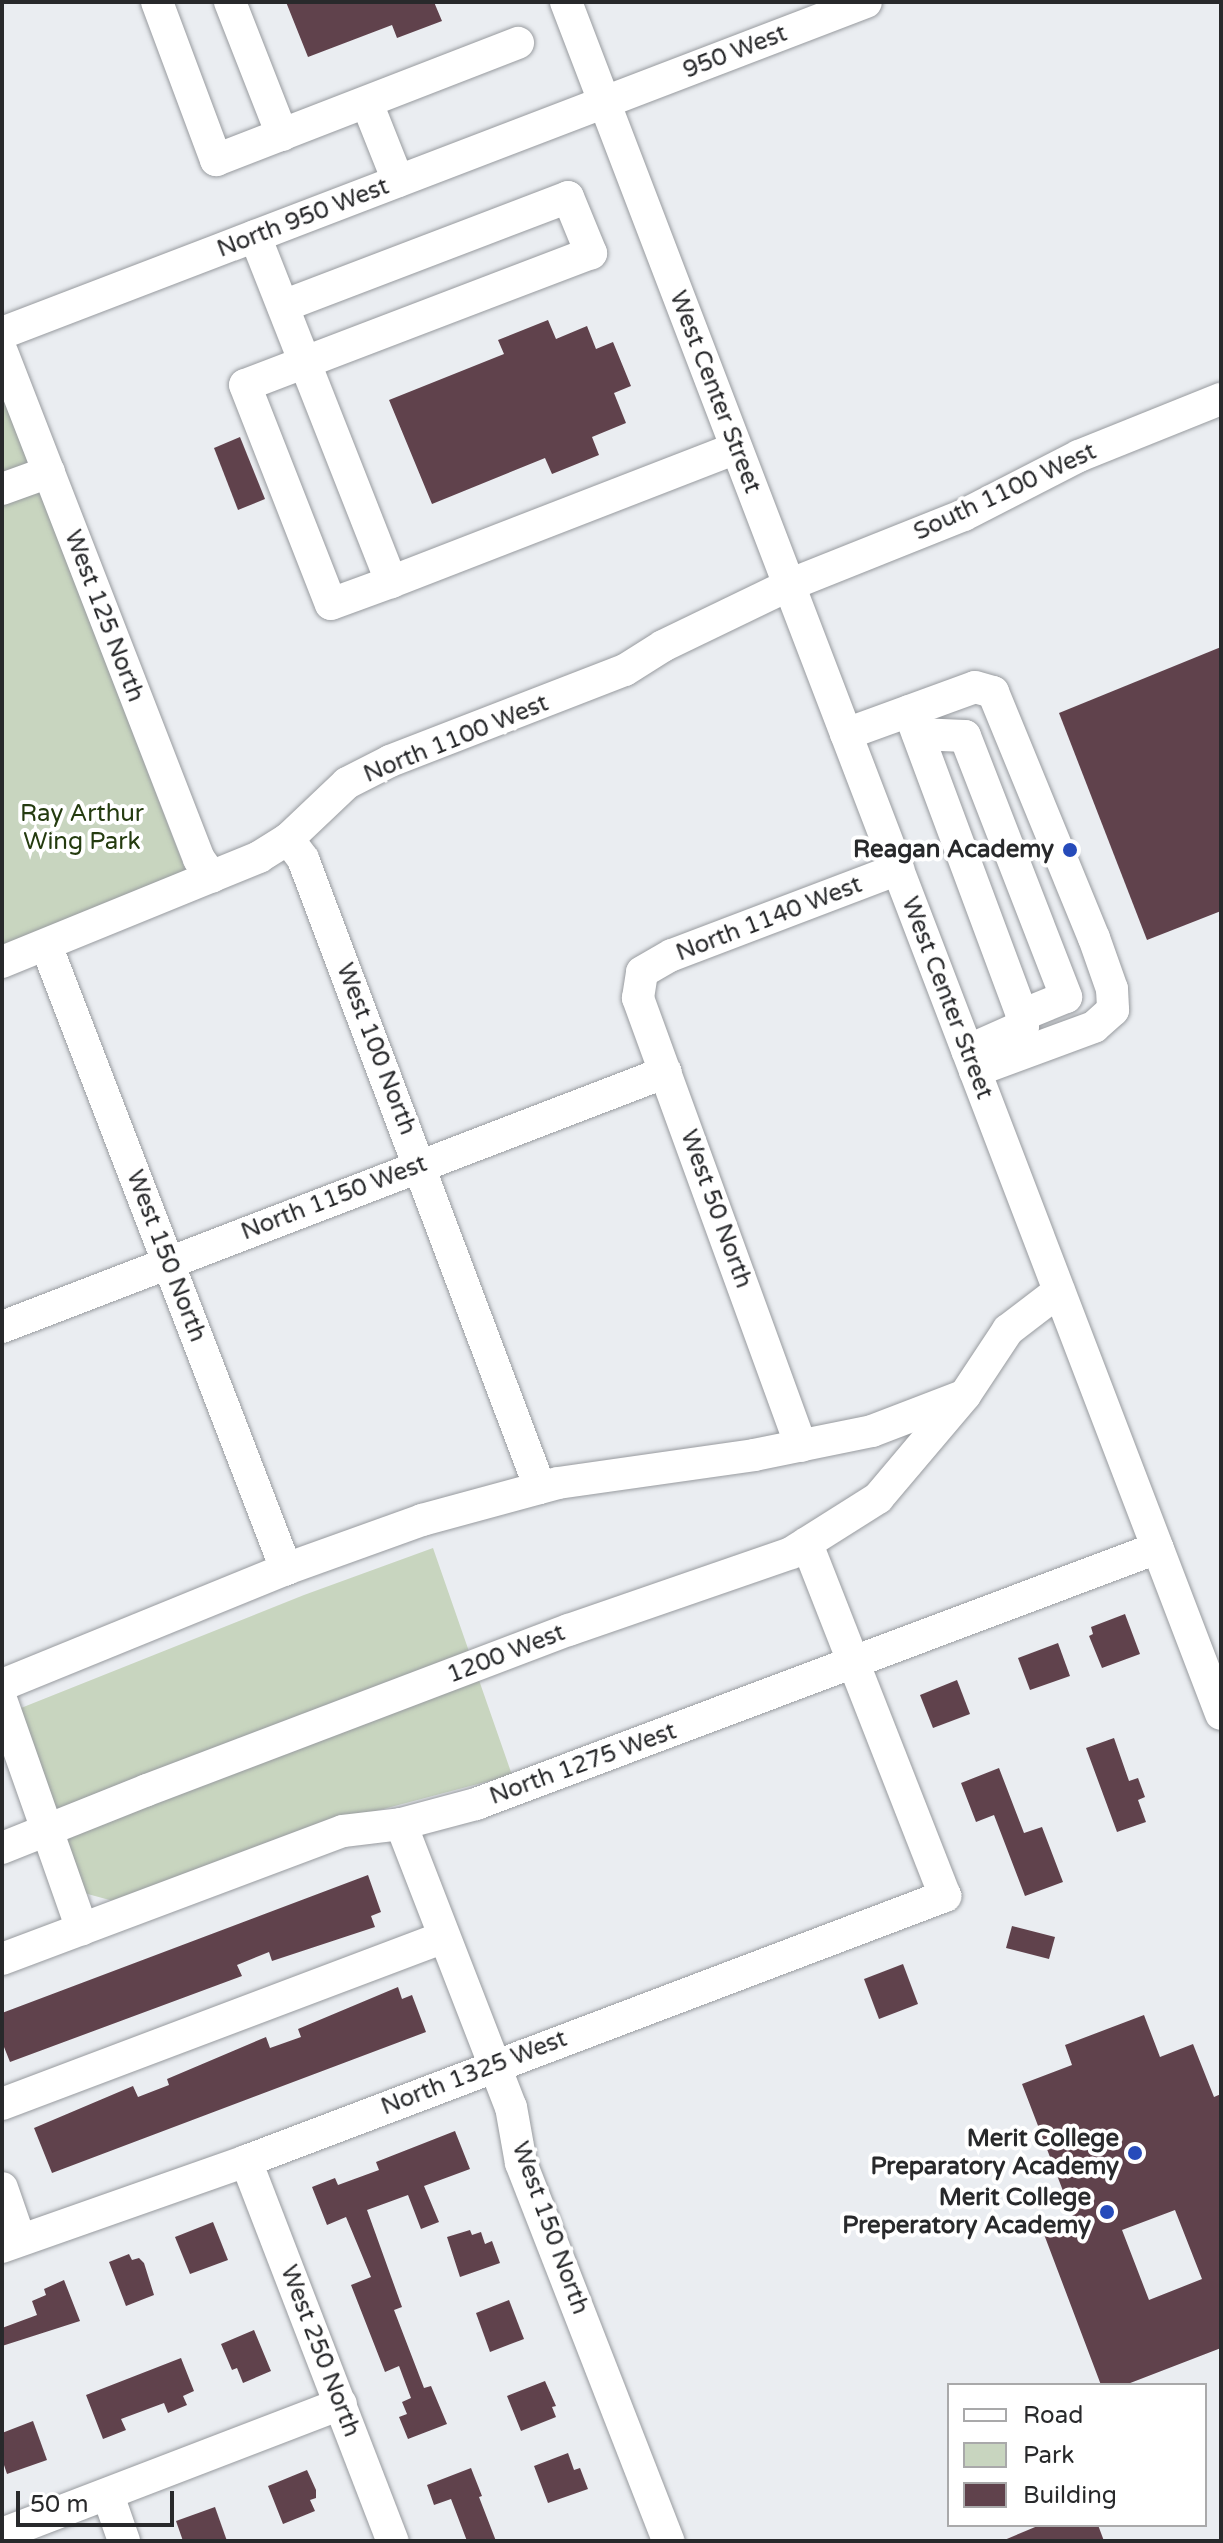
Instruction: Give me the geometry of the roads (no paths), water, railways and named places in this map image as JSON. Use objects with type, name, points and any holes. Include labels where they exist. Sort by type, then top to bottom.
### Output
[{"type":"street","points":[[157,2],[216,160],[518,43]]},
{"type":"street","points":[[230,2],[282,135]]},
{"type":"street","name":"West Center Street","points":[[566,2],[1221,1714]]},
{"type":"street","name":"950 West","points":[[603,102],[866,2]]},
{"type":"street","name":"North 950 West","points":[[2,333],[603,102]]},
{"type":"street","points":[[367,103],[398,181]]},
{"type":"street","points":[[283,306],[568,197],[591,253],[245,385],[331,604],[736,448]]},
{"type":"street","points":[[255,236],[391,582]]},
{"type":"street","name":"West 125 North","points":[[2,352],[199,859],[212,877]]},
{"type":"street","name":"South 1100 West","points":[[789,585],[964,515],[1079,456],[1221,399]]},
{"type":"street","points":[[2,489],[49,472]]},
{"type":"street","name":"North 1100 West","points":[[2,962],[259,857],[288,839],[347,783],[390,761],[625,670],[663,646],[789,585]]},
{"type":"street","points":[[846,734],[914,723],[975,687],[993,692],[1112,989],[1113,1010],[1094,1027],[971,1061]]},
{"type":"street","points":[[914,723],[965,736],[1066,997],[1022,1015]]},
{"type":"street","points":[[914,723],[1022,1015],[1023,1026],[971,1061]]},
{"type":"street","name":"West 100 North","points":[[288,839],[303,859],[540,1488]]},
{"type":"street","name":"North 1140 West","points":[[642,972],[672,955],[898,869]]},
{"type":"street","name":"West 150 North","points":[[46,945],[286,1569]]},
{"type":"street","name":"West 50 North","points":[[642,972],[638,998],[801,1446]]},
{"type":"street","name":"North 1150 West","points":[[2,1327],[666,1072]]},
{"type":"street","name":"1200 West","points":[[2,1848],[569,1630],[791,1553],[878,1498],[965,1395],[1008,1330],[1059,1291]]},
{"type":"street","points":[[2,1685],[286,1569],[422,1520],[540,1488],[801,1446],[872,1431],[965,1395]]},
{"type":"street","points":[[807,1543],[856,1662]]},
{"type":"street","name":"North 1275 West","points":[[2,1959],[343,1831],[401,1824],[476,1804],[1157,1548]]},
{"type":"street","name":"North 1325 West","points":[[11,2244],[246,2161],[945,1896],[856,1662]]},
{"type":"street","points":[[2,1702],[82,1929]]},
{"type":"street","name":"West 150 North","points":[[401,1824],[511,2107],[521,2163],[668,2541]]},
{"type":"street","points":[[2,2104],[444,1937]]},
{"type":"street","name":"West 250 North","points":[[246,2161],[393,2541]]},
{"type":"street","points":[[2,2188],[11,2244]]},
{"type":"street","points":[[2,2534],[341,2404]]},
{"type":"street","points":[[108,2495],[124,2541]]},
{"type":"place","name":"Reagan Academy","points":[[1070,850]]},
{"type":"place","name":"Merit College Preparatory Academy","points":[[1135,2153]]},
{"type":"place","name":"Merit College Preperatory Academy","points":[[1107,2212]]},
{"type":"park label","name":"Ray Arthur Wing Park","points":[[82,828]]}]
